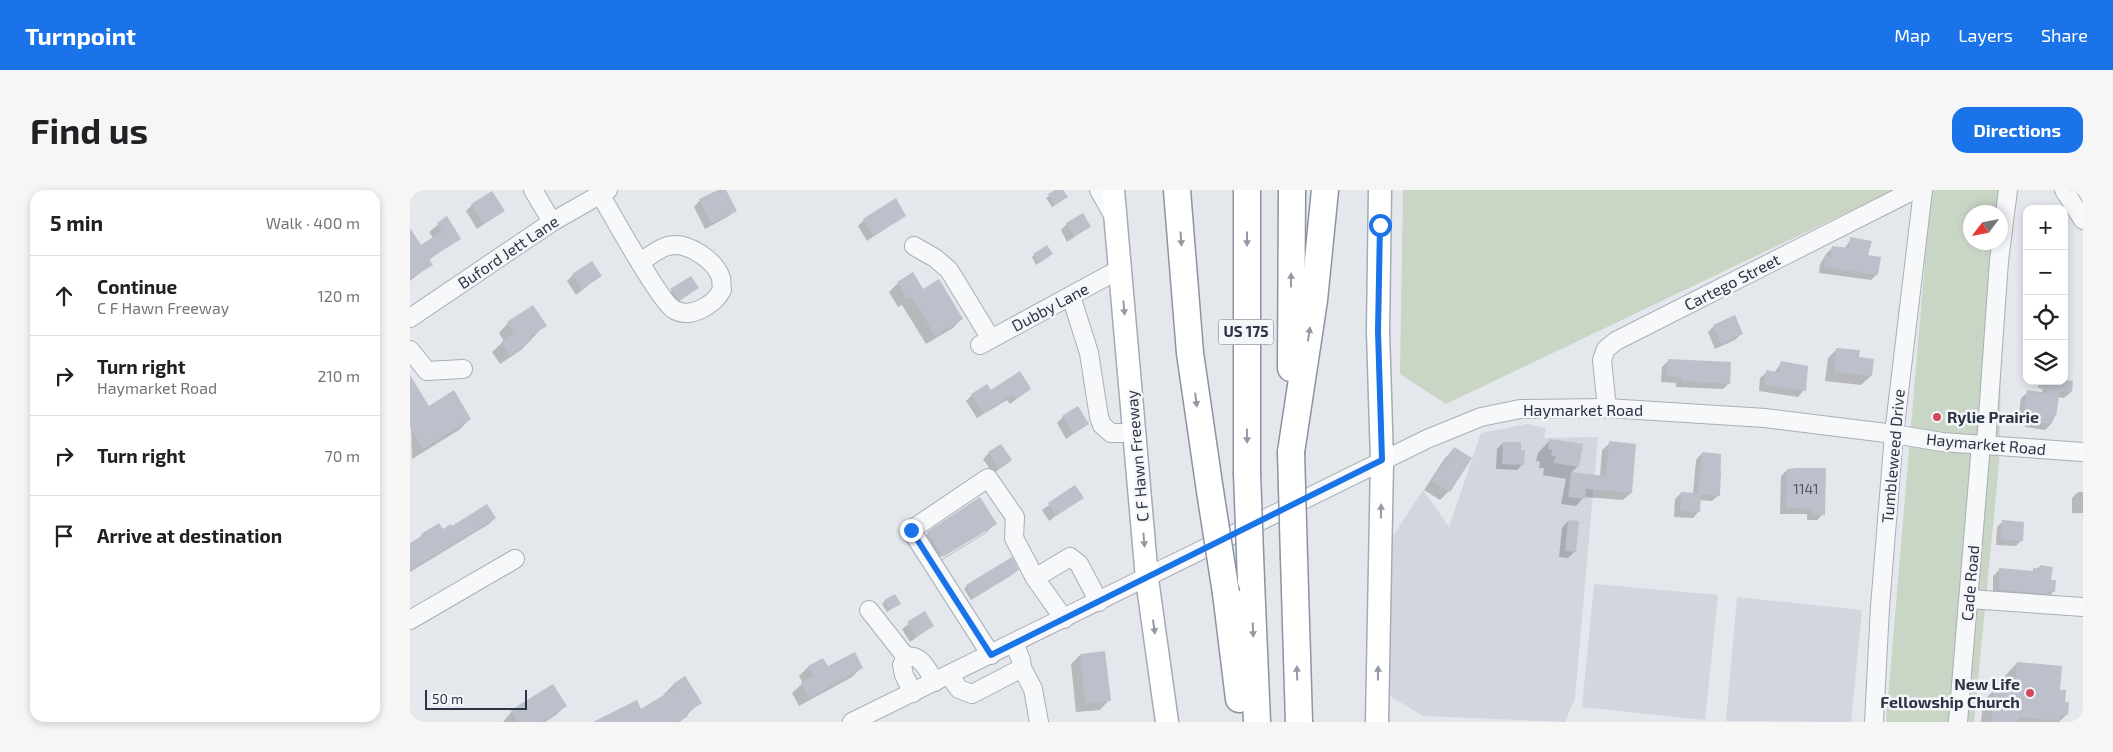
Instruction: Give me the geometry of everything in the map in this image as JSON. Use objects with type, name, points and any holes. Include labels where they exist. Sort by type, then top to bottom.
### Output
[{"type":"highway","points":[[1177,190],[1190,353],[1226,593],[1241,722]]},
{"type":"highway","name":"US 175","points":[[1247,190],[1247,473],[1257,722]]},
{"type":"highway","name":"US 175","points":[[1292,190],[1291,452],[1299,722]]},
{"type":"highway","points":[[1291,452],[1314,300],[1325,190]]},
{"type":"main road","name":"C F Hawn Freeway","points":[[1112,190],[1148,578],[1167,722]]},
{"type":"main road","points":[[1377,722],[1382,460],[1378,331],[1380,190]]},
{"type":"street","points":[[533,190],[552,222]]},
{"type":"street","points":[[1099,190],[1116,222]]},
{"type":"street","name":"Cartego Street","points":[[1608,408],[1602,360],[1606,349],[1616,341],[1914,190]]},
{"type":"street","name":"Tumbleweed Drive","points":[[1874,722],[1880,607],[1894,434],[1923,190]]},
{"type":"street","name":"Cade Road","points":[[1958,722],[1999,261],[2008,190]]},
{"type":"street","points":[[2064,190],[2083,220]]},
{"type":"street","points":[[604,192],[641,262],[672,309],[685,313],[698,310],[711,304],[722,290],[720,278],[712,266],[697,252],[681,245],[667,246],[641,262]]},
{"type":"street","name":"Buford Jett Lane","points":[[410,318],[552,222],[604,192]]},
{"type":"street","name":"Dubby Lane","points":[[914,246],[935,258],[949,270],[986,342],[1120,269]]},
{"type":"street","points":[[1071,296],[1089,353],[1098,417],[1102,425],[1111,433],[1135,433]]},
{"type":"street","points":[[410,350],[427,371],[463,369]]},
{"type":"street","name":"Haymarket Road","points":[[852,722],[1148,578],[1382,460],[1427,439],[1481,418],[1520,408],[1608,408],[1765,418],[1942,442],[2083,452]]},
{"type":"street","points":[[991,655],[911,530],[988,478],[1015,517],[1014,538],[1034,578],[1064,619]]},
{"type":"street","points":[[1034,578],[1070,557],[1079,564],[1099,602]]},
{"type":"street","points":[[410,620],[515,559]]},
{"type":"street","points":[[1969,599],[2083,607]]},
{"type":"street","points":[[869,610],[906,657]]},
{"type":"street","points":[[1014,643],[1022,668],[1033,689],[1038,722]]},
{"type":"street","points":[[906,657],[919,658],[942,678],[959,689],[972,694],[1022,668]]},
{"type":"street","points":[[906,657],[902,665],[904,675],[913,693]]},
{"type":"shaded area","points":[[1527,424],[1546,428],[1544,438],[1598,437],[1575,698],[1565,722],[1423,716],[1390,696],[1393,536],[1423,490],[1449,527],[1481,433]]},
{"type":"shaded area","points":[[1594,584],[1718,595],[1705,720],[1582,707]]},
{"type":"shaded area","points":[[1737,597],[1862,610],[1851,722],[1726,721]]},
{"type":"green space","points":[[1403,190],[1894,190],[1446,404],[1400,374]]},
{"type":"green space","points":[[1931,190],[2005,190],[2005,205],[1963,205],[1963,250],[2004,250],[1999,463],[1974,722],[1886,722]]},
{"type":"building","points":[[718,190],[726,190],[737,211],[711,223],[699,199]]},
{"type":"building","points":[[1055,190],[1063,190],[1068,197],[1055,205],[1048,194]]},
{"type":"building","points":[[492,191],[505,211],[484,224],[471,204]]},
{"type":"building","points":[[896,198],[906,216],[874,236],[863,219]]},
{"type":"building","points":[[1083,213],[1091,227],[1074,236],[1066,223]]},
{"type":"building","points":[[447,216],[461,239],[429,259],[433,265],[410,279],[410,228],[421,245],[442,231],[437,223]]},
{"type":"building","points":[[1850,237],[1872,241],[1868,255],[1881,257],[1878,275],[1824,267],[1825,256],[1831,256],[1832,246],[1849,248]]},
{"type":"building","points":[[1047,245],[1053,254],[1039,263],[1033,254]]},
{"type":"building","points":[[592,261],[602,276],[582,289],[572,274]]},
{"type":"building","points":[[913,272],[923,289],[939,279],[963,319],[935,336],[912,297],[908,299],[897,282]]},
{"type":"building","points":[[691,276],[699,288],[679,300],[670,289]]},
{"type":"building","points":[[533,305],[547,326],[529,337],[532,340],[510,356],[501,342],[514,333],[507,322]]},
{"type":"building","points":[[1735,315],[1743,334],[1721,344],[1713,325]]},
{"type":"building","points":[[1836,348],[1860,350],[1859,357],[1874,359],[1872,376],[1834,372]]},
{"type":"building","points":[[1668,359],[1731,362],[1730,384],[1682,381],[1682,377],[1667,376]]},
{"type":"building","points":[[1781,361],[1808,366],[1806,391],[1765,385],[1766,370],[1778,372]]},
{"type":"building","points":[[1020,371],[1031,389],[1016,399],[1013,394],[984,413],[971,394],[987,384],[991,390]]},
{"type":"building","points":[[410,375],[429,406],[454,390],[471,419],[423,449],[410,427]]},
{"type":"building","points":[[2068,381],[2073,381],[2072,392],[2060,391],[2056,416],[2053,416],[2052,424],[2030,421],[2031,416],[2024,415],[2027,390],[2047,393],[2047,390],[2038,388],[2038,385],[2068,385]]},
{"type":"building","points":[[1078,406],[1089,424],[1073,434],[1062,416]]},
{"type":"building","points":[[1549,439],[1583,444],[1579,467],[1554,463],[1556,456],[1551,456],[1552,450],[1548,449]]},
{"type":"building","points":[[1609,441],[1636,444],[1632,493],[1586,489],[1585,499],[1568,497],[1571,472],[1606,476]]},
{"type":"building","points":[[1503,442],[1521,442],[1521,450],[1525,450],[1524,465],[1502,464]]},
{"type":"building","points":[[1001,444],[1012,460],[1000,469],[988,452]]},
{"type":"building","points":[[1454,447],[1472,458],[1450,492],[1432,481]]},
{"type":"building","points":[[1702,452],[1721,454],[1720,496],[1701,494],[1700,512],[1680,511],[1681,492],[1698,493]]},
{"type":"building","points":[[1826,468],[1825,515],[1812,514],[1812,509],[1786,508],[1787,469]]},
{"type":"building","points":[[1075,485],[1084,498],[1056,516],[1048,503]]},
{"type":"building","points":[[980,497],[997,524],[943,557],[927,532]]},
{"type":"building","points":[[487,504],[496,518],[410,570],[410,543],[439,523],[443,529],[451,524],[452,526]]},
{"type":"building","points":[[1568,520],[1579,521],[1576,552],[1565,551]]},
{"type":"building","points":[[2002,520],[2024,522],[2023,541],[2001,539]]},
{"type":"building","points":[[1012,557],[1019,570],[974,598],[966,585]]},
{"type":"building","points":[[2040,565],[2053,567],[2051,580],[2056,580],[2055,592],[2048,591],[2048,594],[1999,590],[1999,568],[2033,571],[2033,568],[2040,569]]},
{"type":"building","points":[[895,594],[901,604],[890,610],[884,600]]},
{"type":"building","points":[[925,611],[934,626],[916,637],[907,622]]},
{"type":"building","points":[[1105,651],[1111,701],[1085,704],[1080,654]]},
{"type":"building","points":[[855,652],[863,668],[809,698],[801,682],[813,676],[808,666],[823,658],[828,666]]},
{"type":"building","name":"New Life Fellowship Church","points":[[2017,662],[2062,666],[2060,690],[2066,690],[2065,702],[2069,702],[2068,715],[2060,715],[2059,721],[2018,717],[2018,722],[1991,722],[1995,687],[2014,689]]},
{"type":"building","points":[[685,676],[702,703],[686,713],[688,716],[678,722],[593,722],[637,700],[641,709],[675,688],[673,684]]},
{"type":"building","points":[[553,684],[567,706],[542,722],[518,722],[511,710]]},
{"type":"place","name":"Rylie Prairie","points":[[1937,417]]},
{"type":"place","name":"New Life Fellowship Church","points":[[2030,693]]},
{"type":"route","points":[[911,530],[991,655],[1382,460],[1378,331],[1380,225]]}]
